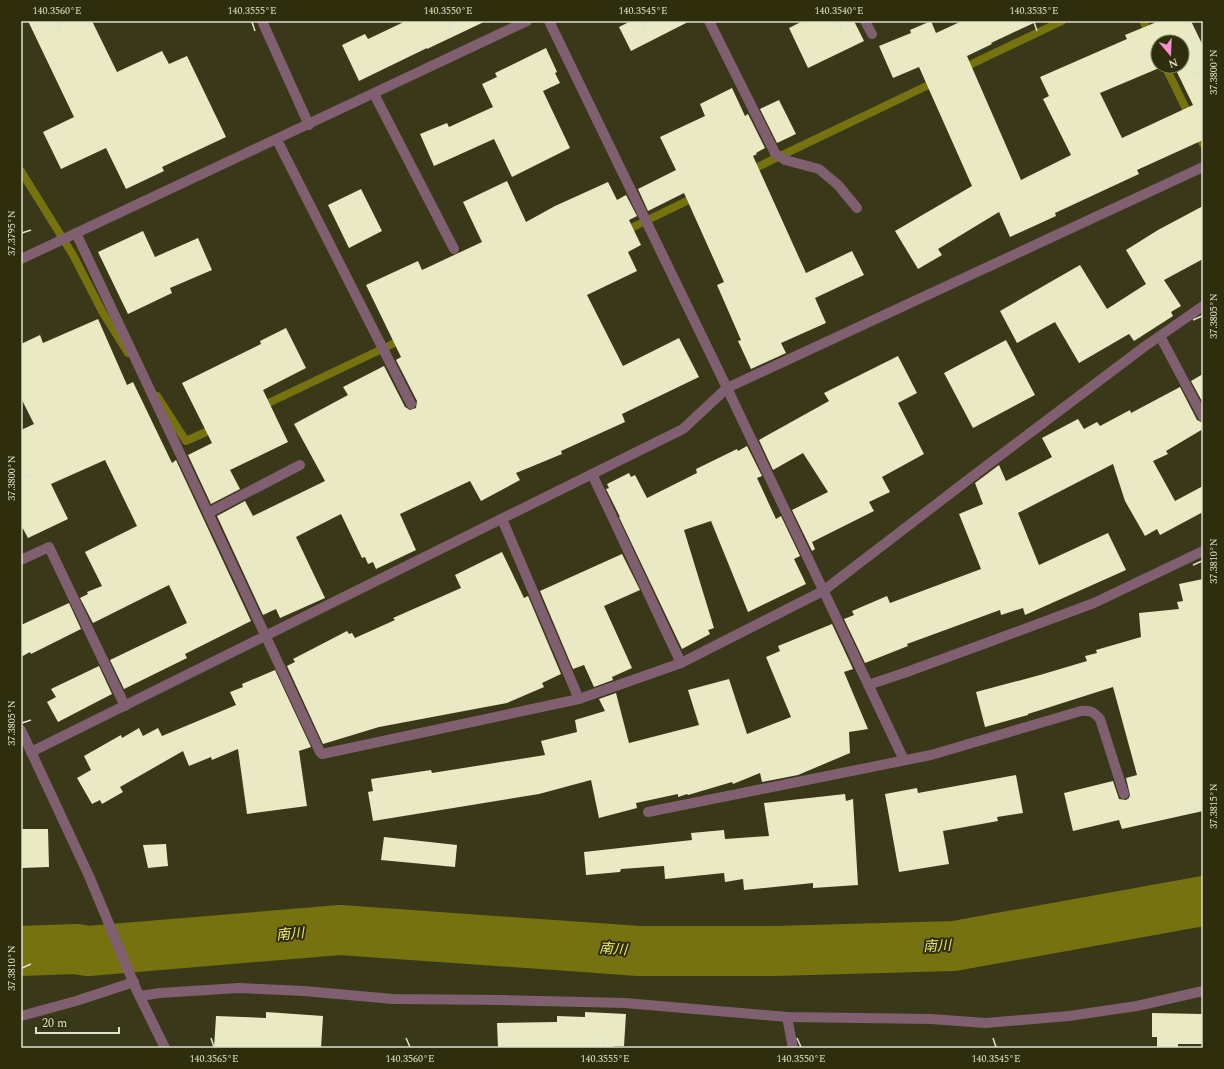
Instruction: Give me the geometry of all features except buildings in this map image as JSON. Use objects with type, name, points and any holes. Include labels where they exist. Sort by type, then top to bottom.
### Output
[{"type":"street","points":[[262,21],[310,125]]},
{"type":"street","points":[[21,259],[310,125],[527,21]]},
{"type":"street","points":[[549,21],[727,388],[904,760]]},
{"type":"street","points":[[709,21],[775,153],[785,160],[819,169],[838,185],[857,208]]},
{"type":"street","points":[[866,21],[872,34]]},
{"type":"street","points":[[374,94],[454,249]]},
{"type":"street","points":[[277,140],[411,404]]},
{"type":"street","points":[[32,752],[683,428],[727,388],[1203,167]]},
{"type":"street","points":[[76,233],[322,754],[579,699],[681,663],[823,591],[979,471],[1160,336],[1203,306]]},
{"type":"street","points":[[1160,336],[1203,417]]},
{"type":"street","points":[[208,513],[300,466]]},
{"type":"street","points":[[592,474],[681,663]]},
{"type":"street","points":[[502,519],[579,699]]},
{"type":"street","points":[[21,560],[49,547],[125,706]]},
{"type":"street","points":[[868,685],[982,645],[1094,602],[1203,551]]},
{"type":"street","points":[[648,812],[931,755],[1081,711],[1095,712],[1100,719],[1124,794]]},
{"type":"street","points":[[21,730],[90,876],[140,996],[165,1048]]},
{"type":"street","points":[[21,1016],[76,1001],[134,982]]},
{"type":"street","points":[[140,996],[160,993],[239,988],[304,991],[393,999],[625,1003],[787,1017],[932,1020],[986,1023],[1069,1016],[1137,1006],[1203,991]]},
{"type":"street","points":[[787,1017],[793,1048]]},
{"type":"waterway","points":[[961,69],[1062,21]]},
{"type":"waterway","points":[[1143,21],[1150,35]]},
{"type":"waterway","points":[[1169,74],[1190,117]]},
{"type":"waterway","points":[[749,171],[937,81]]},
{"type":"waterway","points":[[1197,131],[1203,144]]},
{"type":"waterway","points":[[21,171],[73,255],[103,313],[128,353]]},
{"type":"waterway","points":[[623,232],[697,196]]},
{"type":"waterway","points":[[260,407],[403,339]]},
{"type":"waterway","points":[[157,396],[186,441],[215,428]]},
{"type":"waterway","name":"南川","points":[[21,951],[76,949],[88,951],[340,930],[639,951],[774,951],[954,946],[1203,901]]}]
